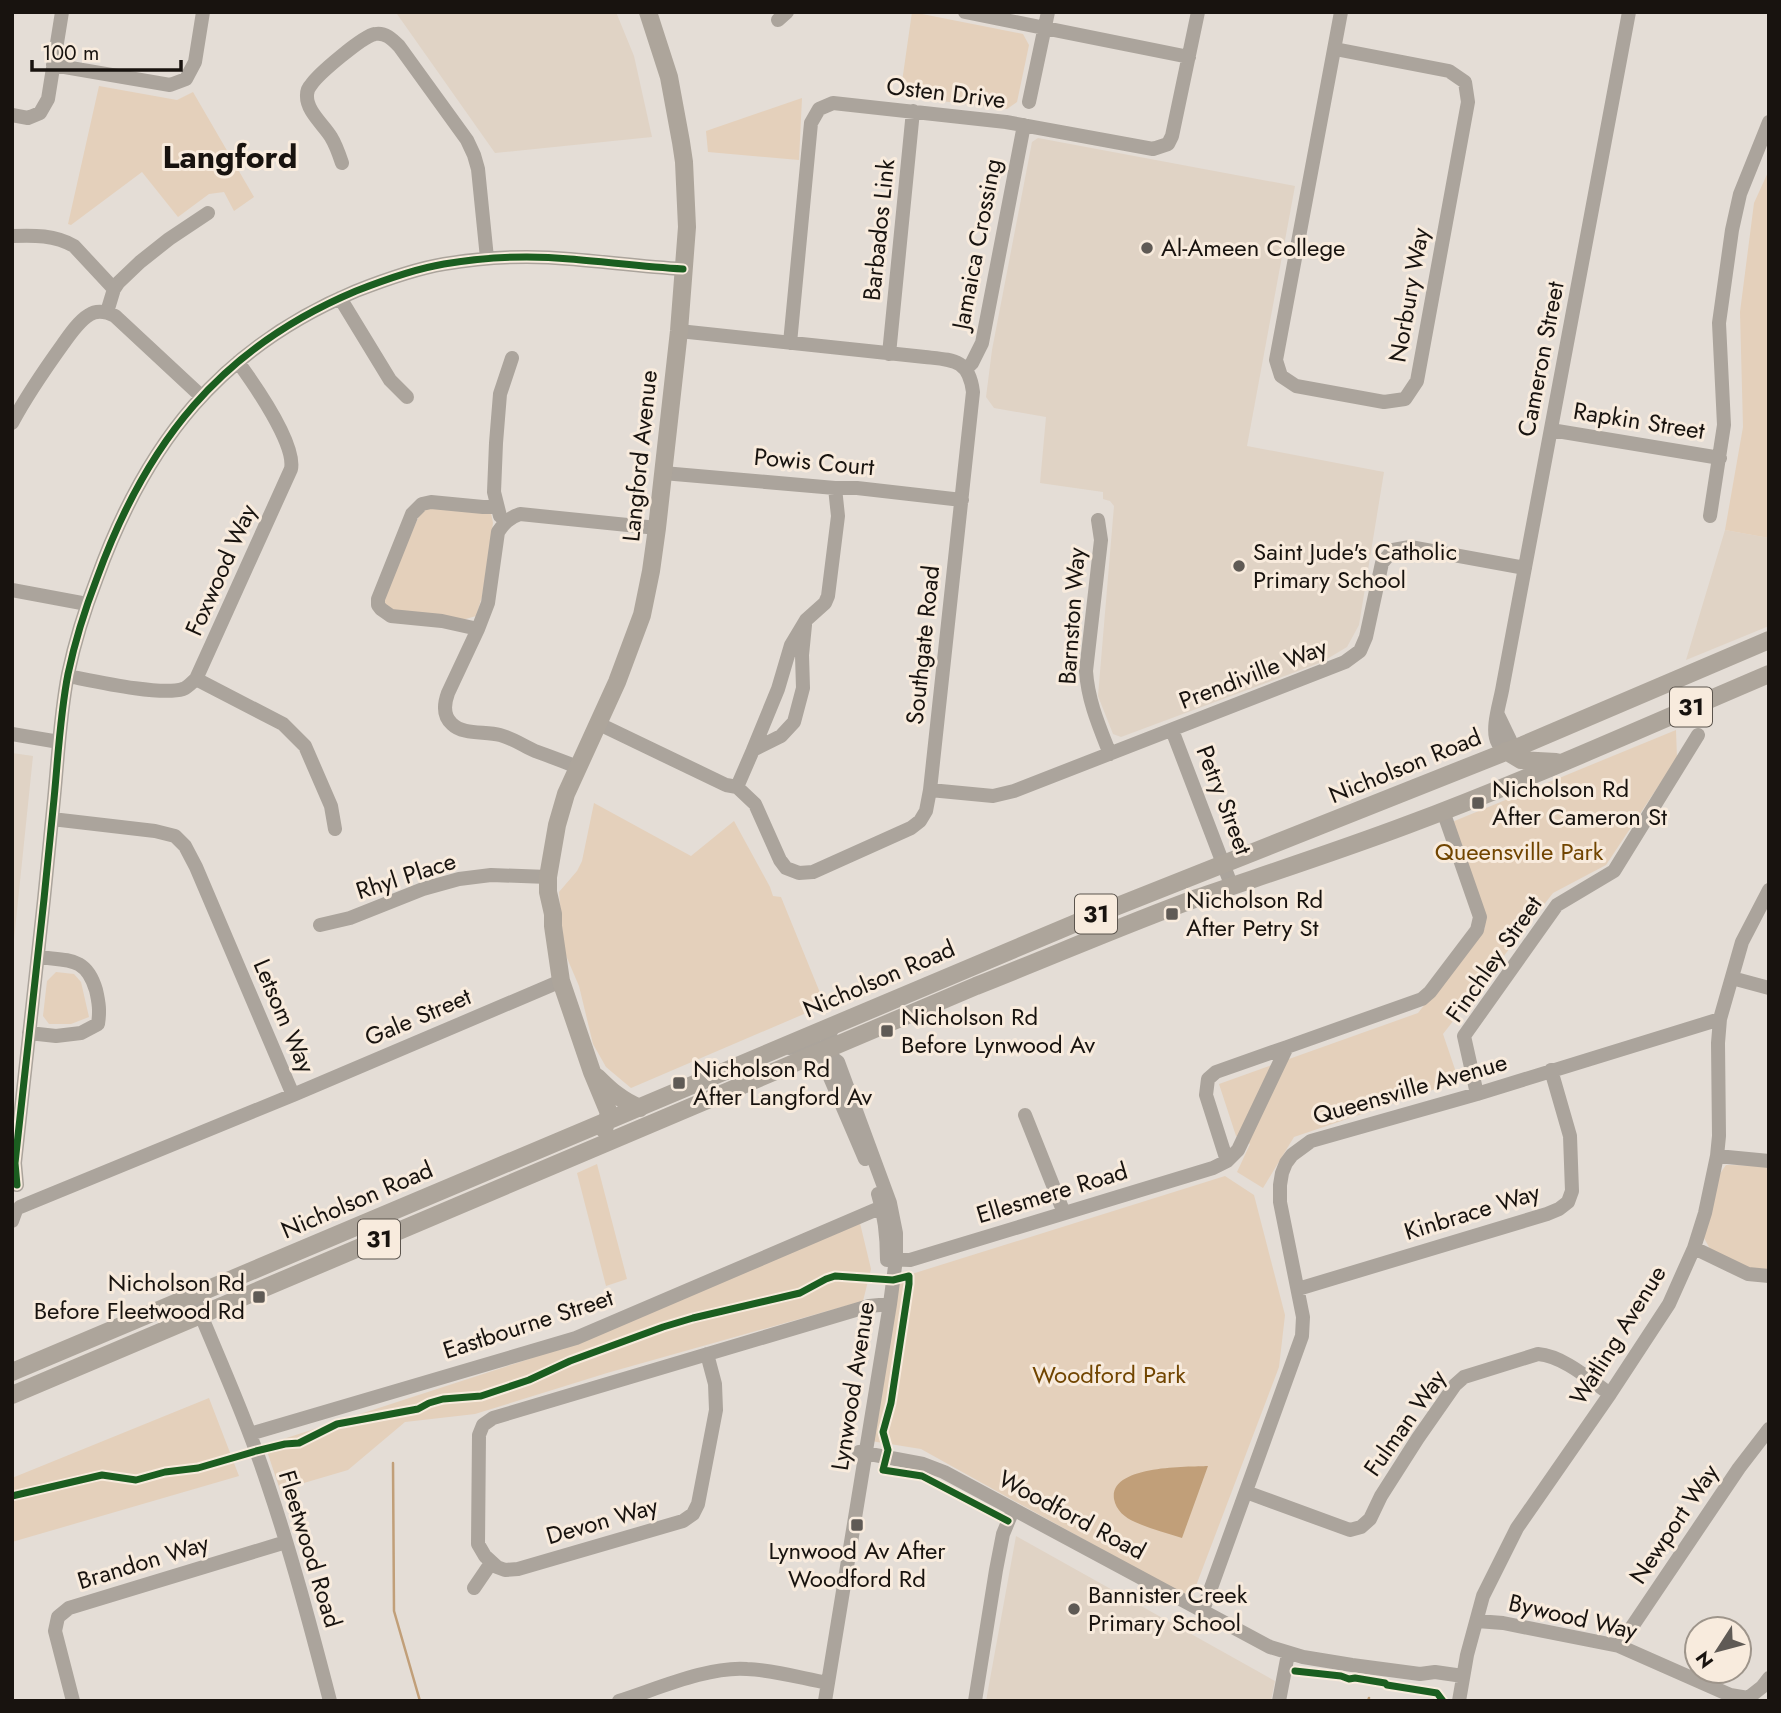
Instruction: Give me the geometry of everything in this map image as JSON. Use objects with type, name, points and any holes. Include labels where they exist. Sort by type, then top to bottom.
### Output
[{"type":"main road","name":"Langford Avenue","points":[[557,983],[609,1113],[607,1122],[600,1118],[595,1109],[580,1067],[557,983],[544,933],[543,913],[557,825],[566,793],[617,682],[642,615],[657,528],[679,331],[687,227],[681,142],[669,77],[648,12]]},
{"type":"main road","name":"Nicholson Road","points":[[12,1372],[1083,920],[1375,805],[1769,640]]},
{"type":"main road","name":"Nicholson Road","points":[[13,1394],[1114,929],[1443,811],[1769,674]]},
{"type":"main road","points":[[1506,751],[1521,760],[1563,762]]},
{"type":"main road","points":[[1495,790],[1507,767],[1506,751]]},
{"type":"main road","points":[[592,1072],[612,1092],[640,1108]]},
{"type":"main road","points":[[595,1148],[607,1122],[620,1128],[638,1130]]},
{"type":"street","points":[[12,115],[28,118],[40,113],[48,99],[62,12]]},
{"type":"street","points":[[54,65],[170,85],[186,79],[195,62],[203,12]]},
{"type":"street","points":[[965,12],[1189,57]]},
{"type":"street","points":[[1029,102],[1048,12]]},
{"type":"street","name":"Osten Drive","points":[[790,343],[811,123],[819,109],[833,103],[913,111],[1024,125],[1153,149],[1168,144],[1172,136],[1198,12]]},
{"type":"street","name":"Norbury Way","points":[[1335,49],[1449,71],[1465,82],[1468,102],[1417,381],[1405,400],[1384,402],[1296,386],[1281,376],[1276,360],[1341,12]]},
{"type":"street","name":"Cameron Street","points":[[1506,751],[1510,740],[1498,715],[1629,12]]},
{"type":"street","points":[[342,163],[332,138],[311,111],[307,91],[318,76],[362,40],[375,34],[390,37],[467,141],[474,155],[478,169],[487,258]]},
{"type":"street","name":"Barbados Link","points":[[889,354],[913,111]]},
{"type":"street","points":[[1710,516],[1724,425],[1719,323],[1732,230],[1740,194],[1769,122]]},
{"type":"street","name":"Jamaica Crossing","points":[[967,368],[982,343],[1024,125]]},
{"type":"street","points":[[107,312],[114,289],[140,262],[208,213]]},
{"type":"street","points":[[12,236],[47,236],[74,246],[114,289]]},
{"type":"street","points":[[15,1212],[23,1203],[13,1166],[68,676],[87,604],[111,539],[135,488],[167,437],[201,396],[257,347],[340,298],[397,275],[487,258],[532,257],[683,269]]},
{"type":"street","points":[[340,298],[390,380],[407,397]]},
{"type":"street","points":[[12,423],[32,388],[70,334],[90,314],[98,311],[115,316],[201,396]]},
{"type":"street","points":[[679,331],[951,360],[967,368]]},
{"type":"street","points":[[504,523],[494,492],[500,394],[512,358]]},
{"type":"street","name":"Foxwood Way","points":[[196,679],[292,462],[284,437],[238,362]]},
{"type":"street","name":"Southgate Road","points":[[597,723],[726,785],[737,787],[755,804],[780,860],[786,868],[799,873],[813,872],[911,828],[920,821],[926,811],[930,790],[962,500],[973,392],[967,368]]},
{"type":"street","name":"Rapkin Street","points":[[1551,430],[1720,458]]},
{"type":"street","name":"Powis Court","points":[[663,472],[857,488],[962,500]]},
{"type":"street","points":[[737,787],[778,689],[791,645],[806,620],[825,603],[828,596],[838,516],[835,488]]},
{"type":"street","points":[[478,629],[442,621],[391,616],[381,609],[378,599],[412,514],[422,504],[431,502],[497,507]]},
{"type":"street","points":[[577,766],[502,735],[457,728],[446,714],[444,703],[488,603],[498,533],[504,523],[520,514],[657,528]]},
{"type":"street","name":"Barnston Way","points":[[1098,520],[1101,540],[1086,671],[1091,705],[1110,754]]},
{"type":"street","name":"Prendiville Way","points":[[930,790],[993,796],[1014,791],[1345,662],[1360,651],[1367,637],[1382,564],[1394,550],[1410,547],[1525,568]]},
{"type":"street","points":[[12,590],[87,604]]},
{"type":"street","points":[[753,750],[781,736],[794,722],[803,688],[802,655],[806,620]]},
{"type":"street","points":[[68,676],[169,691],[186,688],[196,679],[283,724],[305,746],[331,806],[335,829]]},
{"type":"street","name":"Petry Street","points":[[1172,730],[1232,887]]},
{"type":"street","points":[[12,734],[59,742]]},
{"type":"street","name":"Finchley Street","points":[[1477,1094],[1464,1036],[1557,905],[1614,871],[1698,735]]},
{"type":"street","points":[[1287,1047],[1238,1150],[1227,1161],[1206,1095],[1208,1079],[1216,1072],[1422,999],[1477,930],[1480,917],[1443,811]]},
{"type":"street","name":"Letsom Way","points":[[15,1212],[293,1095],[185,846],[175,836],[155,831],[52,819]]},
{"type":"street","name":"Rhyl Place","points":[[320,925],[350,918],[423,889],[459,879],[491,875],[548,885]]},
{"type":"street","name":"Watling Avenue","points":[[1461,1688],[1483,1596],[1517,1528],[1669,1304],[1695,1248],[1706,1213],[1717,1156],[1720,1019],[1742,942],[1769,890]]},
{"type":"street","points":[[29,1033],[56,1036],[80,1033],[98,1024],[101,1009],[92,977],[86,968],[75,962],[38,957]]},
{"type":"street","points":[[1732,978],[1769,988]]},
{"type":"street","name":"Gale Street","points":[[293,1095],[557,983]]},
{"type":"street","name":"Queensville Avenue","points":[[1203,1610],[1302,1336],[1303,1317],[1280,1202],[1282,1173],[1286,1163],[1311,1141],[1477,1094],[1720,1019]]},
{"type":"street","points":[[777,1049],[816,1046],[824,1051],[833,1026]]},
{"type":"street","name":"Lynwood Avenue","points":[[824,1051],[838,1062],[896,1233],[824,1682],[825,1701]]},
{"type":"street","name":"Kinbrace Way","points":[[1298,1289],[1547,1214],[1568,1202],[1572,1191],[1570,1136],[1551,1070]]},
{"type":"street","points":[[1025,1115],[1064,1213]]},
{"type":"street","points":[[1717,1156],[1769,1161]]},
{"type":"street","name":"Ellesmere Road","points":[[891,1259],[910,1260],[1213,1168],[1227,1161]]},
{"type":"street","name":"Letsom Way","points":[[17,1187],[55,1194]]},
{"type":"street","name":"Eastbourne Street","points":[[250,1434],[576,1338],[886,1205]]},
{"type":"street","points":[[1695,1248],[1748,1274],[1769,1276]]},
{"type":"street","name":"Fleetwood Road","points":[[193,1296],[250,1434],[286,1542],[330,1701]]},
{"type":"street","points":[[474,1588],[491,1563],[478,1544],[478,1435],[484,1425],[496,1417],[707,1353],[869,1306],[886,1304]]},
{"type":"street","name":"Devon Way","points":[[491,1563],[505,1570],[518,1569],[683,1521],[693,1514],[698,1504],[716,1410],[715,1384],[707,1353]]},
{"type":"street","name":"Fulman Way","points":[[1246,1492],[1350,1530],[1361,1527],[1370,1519],[1381,1496],[1418,1438],[1455,1385],[1464,1377],[1538,1354],[1548,1355],[1610,1394]]},
{"type":"street","name":"Newport Way","points":[[1619,1646],[1739,1468],[1769,1429]]},
{"type":"street","name":"Woodford Road","points":[[861,1453],[923,1464],[944,1472],[1270,1647],[1288,1654],[1352,1665],[1420,1674],[1435,1672],[1461,1688]]},
{"type":"street","points":[[975,1701],[1003,1534],[1013,1510]]},
{"type":"street","name":"Brandon Way","points":[[73,1701],[55,1632],[58,1617],[69,1608],[286,1542]]},
{"type":"street","name":"Bywood Way","points":[[1477,1621],[1503,1623],[1619,1646],[1730,1695],[1748,1698],[1769,1678]]},
{"type":"street","points":[[1279,1701],[1288,1654]]},
{"type":"street","points":[[619,1701],[649,1696],[704,1674],[729,1669],[748,1668],[824,1682]]},
{"type":"street","name":"Lynwood Avenue","points":[[816,1701],[824,1682]]},
{"type":"shaded area","points":[[616,12],[634,56],[652,137],[495,153],[397,14]]},
{"type":"shaded area","points":[[1038,138],[1295,186],[1247,446],[1384,472],[1359,625],[1347,647],[1322,662],[1121,737],[1113,734],[1098,696],[1114,506],[1103,499],[1103,492],[1040,483],[1046,417],[994,408],[986,397],[992,350],[1032,142]]},
{"type":"shaded area","points":[[1725,530],[1769,538],[1769,626],[1686,660]]},
{"type":"shaded area","points":[[12,753],[33,756],[12,959]]},
{"type":"shaded area","points":[[1208,1466],[1182,1538],[1131,1520],[1121,1513],[1115,1503],[1116,1488],[1136,1474],[1168,1468]]},
{"type":"shaded area","name":"Bannister Creek Primary School","points":[[1016,1536],[1275,1681],[1271,1701],[986,1701]]},
{"type":"green space","points":[[912,12],[1023,34],[1029,45],[1017,102],[1007,109],[900,96]]},
{"type":"green space","points":[[99,86],[177,100],[193,92],[254,197],[234,211],[224,192],[209,194],[178,217],[142,172],[71,225],[68,224]]},
{"type":"green space","points":[[802,98],[799,160],[708,152],[706,131]]},
{"type":"green space","points":[[1769,170],[1769,538],[1725,530],[1743,427],[1740,312],[1754,203]]},
{"type":"green space","points":[[423,509],[491,513],[493,523],[482,597],[476,616],[462,620],[389,611],[384,607],[383,595],[419,516]]},
{"type":"green space","name":"Queensville Park","points":[[1676,730],[1677,758],[1606,865],[1553,893],[1443,1034],[1459,1081],[1294,1137],[1263,1188],[1237,1172],[1250,1144],[1236,1136],[1219,1084],[1418,1013],[1485,928],[1452,822]]},
{"type":"green space","points":[[594,803],[691,856],[734,821],[773,896],[781,897],[825,1005],[631,1088],[606,1067],[593,1044],[579,986],[564,951],[559,892],[582,861]]},
{"type":"green space","points":[[56,972],[74,974],[81,982],[89,1017],[71,1024],[49,1024],[43,1016],[47,981]]},
{"type":"green space","points":[[597,1164],[627,1279],[606,1286],[577,1173]]},
{"type":"green space","points":[[1726,1165],[1769,1166],[1769,1271],[1750,1269],[1710,1249],[1704,1238],[1719,1175]]},
{"type":"green space","name":"Woodford Park","points":[[1225,1176],[1254,1195],[1285,1315],[1279,1367],[1191,1599],[921,1449],[871,1441],[899,1278]]},
{"type":"green space","points":[[859,1219],[871,1269],[863,1301],[607,1373],[475,1414],[405,1422],[348,1470],[280,1490],[265,1445],[526,1360],[614,1328]]},
{"type":"green space","points":[[209,1398],[239,1476],[12,1542],[12,1478]]},
{"type":"waterway","points":[[393,1463],[394,1611],[420,1701]]},
{"type":"cycle path","points":[[17,1185],[15,1163],[68,674],[84,613],[117,529],[139,484],[165,443],[194,405],[227,371],[265,341],[308,314],[388,279],[444,264],[507,257],[554,258],[683,269]]},
{"type":"cycle path","points":[[12,1496],[102,1475],[136,1480],[165,1472],[198,1468],[256,1451],[299,1443],[337,1424],[418,1409],[443,1399],[481,1396],[663,1327],[800,1293],[835,1276],[893,1280],[909,1276],[891,1403],[883,1432],[888,1450],[883,1470],[922,1476],[1008,1521]]},
{"type":"cycle path","points":[[1295,1671],[1355,1678],[1437,1693],[1443,1701]]},
{"type":"place","name":"Al-Ameen College","points":[[1147,248]]},
{"type":"place","name":"Saint Jude's Catholic Primary School","points":[[1239,566]]},
{"type":"place","name":"Nicholson Rd After Cameron St","points":[[1478,803]]},
{"type":"place","name":"Nicholson Rd After Petry St","points":[[1172,914]]},
{"type":"place","name":"Nicholson Rd Before Lynwood Av","points":[[887,1031]]},
{"type":"place","name":"Nicholson Rd After Langford Av","points":[[679,1083]]},
{"type":"place","name":"Nicholson Rd Before Fleetwood Rd","points":[[259,1297]]},
{"type":"place","name":"Lynwood Av After Woodford Rd","points":[[857,1525]]},
{"type":"place","name":"Bannister Creek Primary School","points":[[1074,1609]]},
{"type":"district","name":"Langford","points":[[230,157]]}]
